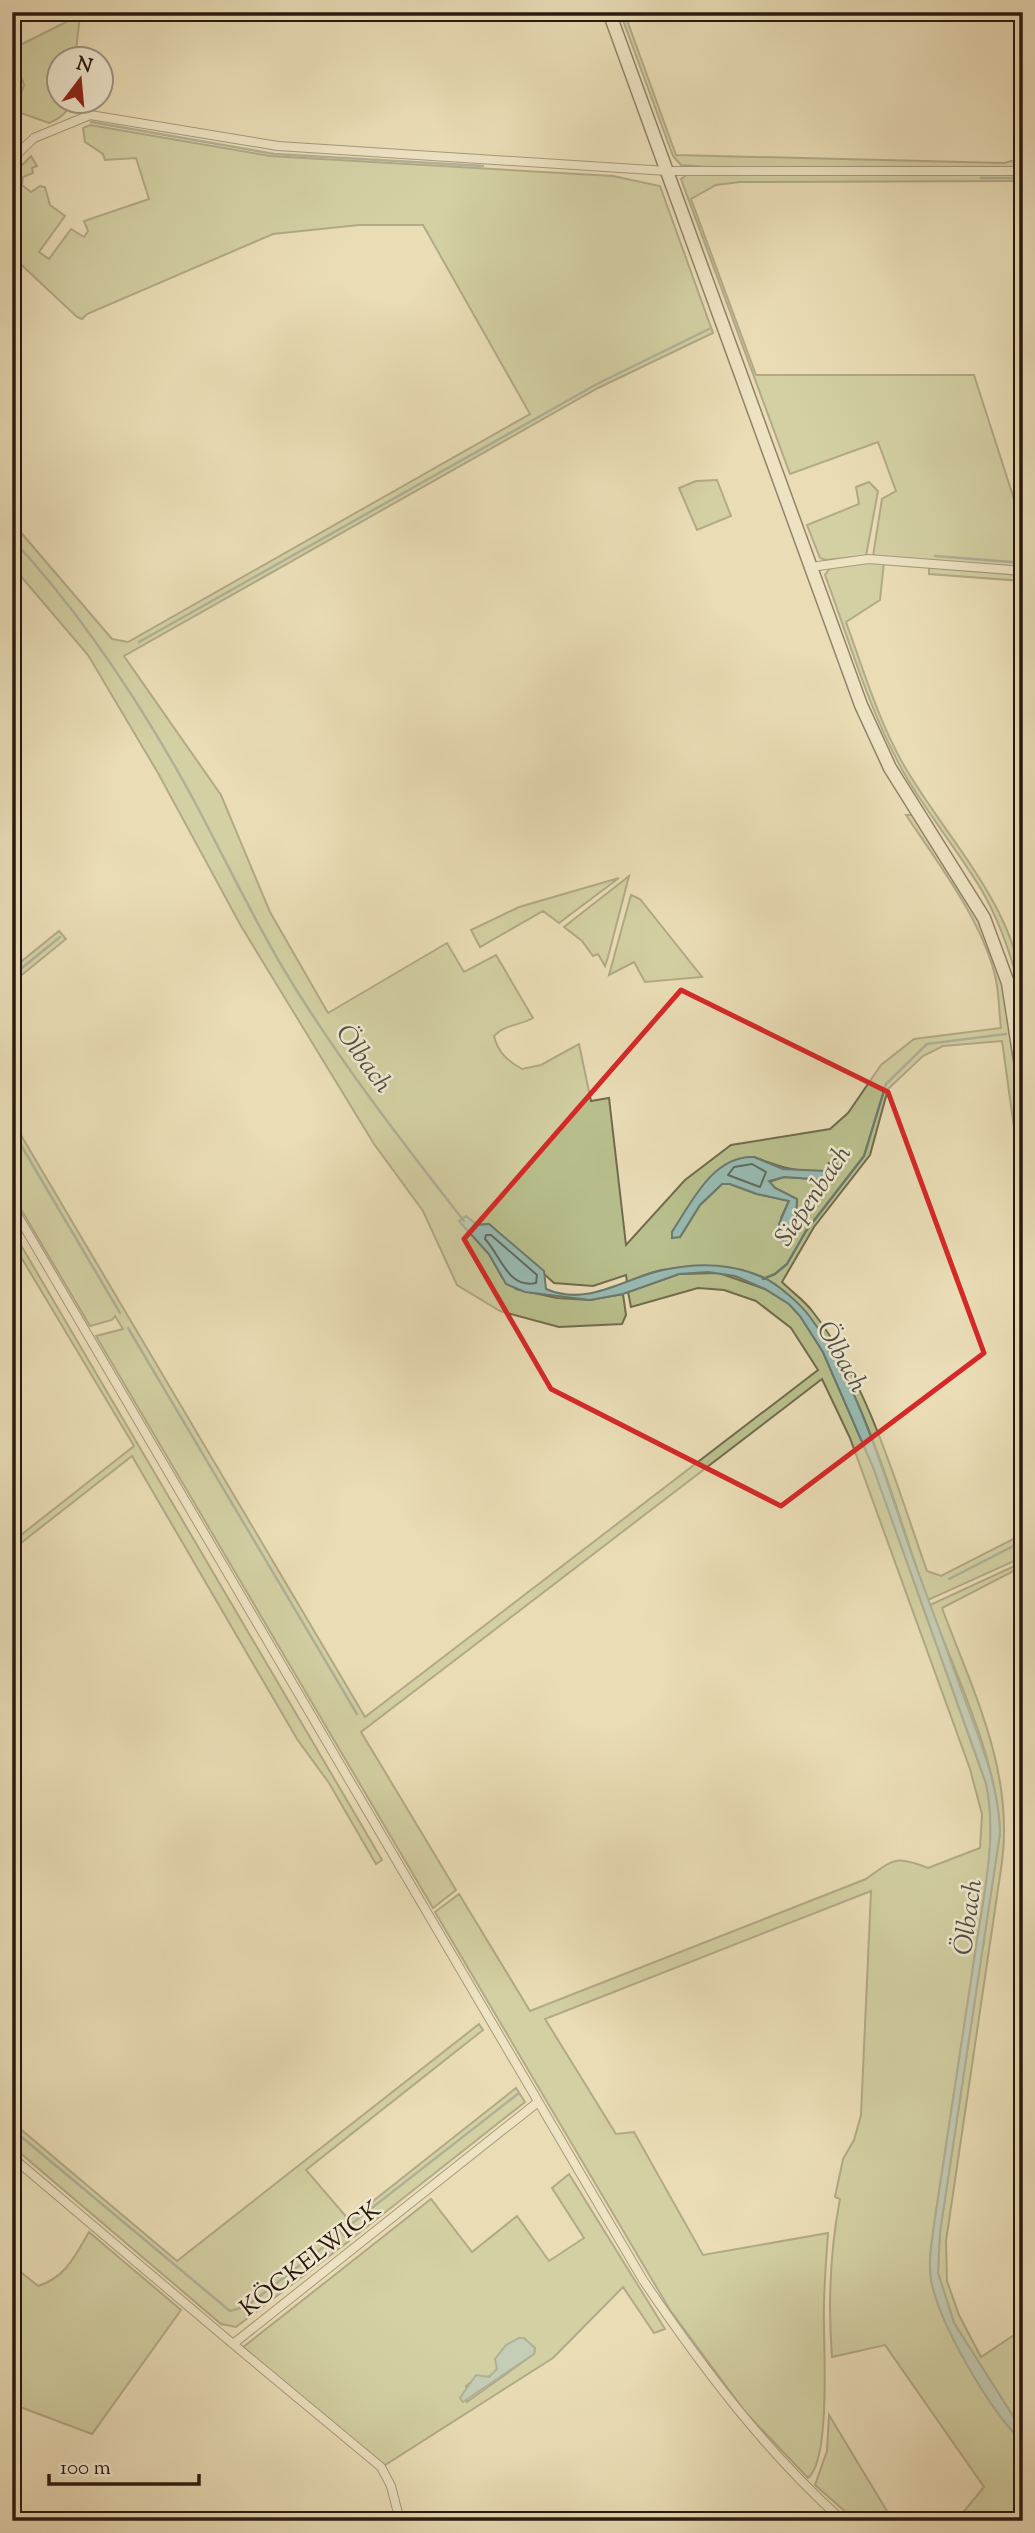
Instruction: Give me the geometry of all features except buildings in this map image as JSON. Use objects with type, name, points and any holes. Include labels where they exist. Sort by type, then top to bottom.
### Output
[{"type":"main road","points":[[609,12],[862,705],[885,758],[969,890],[997,948],[1008,984],[1023,1079]]},
{"type":"street","points":[[12,159],[34,138],[90,115],[278,146],[667,171],[1023,171]]},
{"type":"street","points":[[811,567],[868,559],[1023,571]]},
{"type":"street","points":[[12,1206],[643,2280],[685,2342],[753,2431],[843,2521]]},
{"type":"street","name":"KÖCKELWICK","points":[[12,2157],[233,2344],[538,2102]]},
{"type":"street","points":[[233,2344],[381,2468],[391,2486],[400,2521]]},
{"type":"highlighted area","points":[[681,990],[888,1092],[984,1353],[781,1506],[551,1389],[464,1239]]},
{"type":"green space","points":[[620,12],[624,12],[676,155],[1004,163],[1023,158],[1023,168],[721,168],[681,165],[673,156]]},
{"type":"green space","points":[[80,15],[76,46],[46,46],[46,116],[60,117],[49,123],[15,111],[24,85],[12,49]]},
{"type":"green space","points":[[90,125],[270,156],[613,176],[660,186],[713,333],[598,388],[124,656],[221,795],[270,912],[328,1013],[447,943],[464,972],[496,955],[533,1018],[503,1029],[494,1036],[501,1052],[512,1063],[522,1069],[541,1065],[579,1044],[591,1101],[609,1098],[626,1245],[685,1180],[731,1145],[830,1129],[848,1113],[881,1065],[914,1039],[1001,1028],[996,980],[981,937],[971,915],[906,815],[913,815],[975,909],[1001,975],[1009,1010],[1019,1084],[1023,1192],[1002,1041],[943,1046],[923,1056],[888,1089],[870,1155],[814,1227],[782,1282],[813,1312],[850,1371],[880,1437],[927,1571],[941,1576],[1023,1534],[1023,1557],[928,1600],[884,1470],[844,1374],[820,1333],[793,1299],[762,1277],[727,1269],[685,1268],[658,1271],[627,1282],[626,1275],[593,1286],[554,1283],[489,1224],[477,1225],[466,1216],[459,1221],[489,1254],[502,1277],[516,1289],[557,1298],[590,1300],[623,1294],[626,1315],[622,1324],[559,1327],[500,1311],[457,1285],[423,1211],[374,1144],[241,926],[158,773],[88,655],[12,566],[12,522],[112,639],[128,642],[530,414],[423,225],[359,225],[273,234],[87,314],[82,319],[77,317],[12,256],[12,175],[31,156],[37,166],[32,168],[33,173],[23,177],[22,185],[31,192],[40,186],[45,187],[50,205],[65,216],[39,252],[49,259],[71,229],[84,237],[88,231],[84,221],[149,199],[136,158],[105,160],[103,154],[85,142],[83,128]],"holes":[[[754,1157],[789,1168],[816,1172],[826,1171],[829,1162],[828,1180],[784,1177],[769,1182],[797,1199],[796,1216],[788,1236],[781,1218],[789,1201],[757,1194],[730,1184],[722,1184],[700,1205],[680,1237],[672,1232],[689,1207]]]},
{"type":"green space","points":[[688,174],[1023,174],[1023,181],[740,182],[716,185],[691,199],[756,375],[974,375],[1023,527],[1023,569],[873,556],[882,499],[896,491],[878,442],[790,474],[681,179]]},
{"type":"green space","points":[[717,480],[731,516],[697,530],[679,488],[696,481]]},
{"type":"green space","points":[[869,482],[878,491],[866,556],[826,560],[820,558],[807,525],[859,504],[856,487]]},
{"type":"green space","points":[[884,562],[880,600],[846,622],[893,746],[919,790],[978,876],[1010,937],[1020,970],[1023,1003],[1016,973],[995,916],[972,874],[913,788],[880,725],[825,575],[832,565]]},
{"type":"green space","points":[[929,566],[1023,573],[1023,581],[929,574]]},
{"type":"green space","points":[[629,876],[605,966],[598,954],[593,956],[582,941],[564,927]]},
{"type":"green space","points":[[619,878],[559,923],[543,911],[480,947],[471,930],[519,907]]},
{"type":"green space","points":[[631,895],[640,899],[702,977],[645,982],[634,962],[609,975]]},
{"type":"green space","points":[[59,931],[66,939],[12,983],[12,969]]},
{"type":"green space","points":[[12,1120],[365,1717],[818,1370],[791,1328],[756,1301],[724,1290],[698,1288],[631,1307],[628,1292],[679,1274],[719,1273],[765,1289],[789,1304],[800,1316],[823,1352],[873,1467],[986,1784],[990,1826],[988,1869],[934,2225],[930,2272],[944,2318],[968,2365],[996,2410],[1023,2442],[1023,2521],[956,2521],[984,2487],[885,2345],[832,2357],[831,2278],[840,2199],[835,2197],[843,2159],[854,2140],[861,2115],[871,1891],[545,2019],[616,2134],[634,2132],[703,2255],[828,2233],[824,2302],[823,2430],[815,2468],[808,2478],[746,2413],[670,2310],[435,1912],[459,1894],[530,2011],[866,1879],[889,1863],[901,1860],[928,1868],[980,1848],[982,1814],[970,1769],[850,1438],[822,1379],[361,1732],[456,1890],[433,1908],[96,1336],[123,1329],[115,1316],[112,1320],[90,1326],[12,1194]]},
{"type":"green space","points":[[12,1230],[382,1860],[376,1864],[329,1783],[297,1739],[132,1456],[12,1550],[12,1542],[134,1446],[12,1242]]},
{"type":"green space","points":[[1023,1562],[1023,1566],[942,1608],[988,1732],[1002,1796],[1004,1829],[1002,1862],[946,2241],[947,2281],[959,2315],[981,2357],[1023,2329],[1023,2432],[954,2323],[938,2273],[940,2232],[1000,1833],[992,1777],[984,1747],[930,1605]]},
{"type":"green space","points":[[479,2024],[483,2030],[306,2170],[349,2220],[516,2088],[525,2102],[354,2237],[343,2225],[338,2228],[349,2241],[236,2327],[221,2324],[12,2146],[12,2122],[177,2261]]},
{"type":"green space","points":[[569,2174],[665,2329],[654,2333],[623,2287],[553,2358],[382,2467],[242,2348],[431,2199],[472,2252],[517,2216],[549,2261],[584,2238],[552,2188]],"holes":[[[519,2339],[524,2339],[535,2348],[534,2354],[467,2402],[466,2386],[495,2373],[505,2350]]]},
{"type":"green space","points":[[89,2232],[181,2310],[92,2434],[12,2404],[12,2265],[38,2286],[48,2282],[69,2265]]},
{"type":"green space","points":[[829,2415],[893,2521],[856,2521],[815,2485],[827,2451]]},
{"type":"water","points":[[754,1157],[783,1169],[826,1171],[833,1160],[840,1168],[828,1180],[784,1177],[769,1181],[775,1188],[797,1199],[796,1216],[783,1240],[779,1238],[779,1224],[789,1201],[757,1194],[730,1184],[722,1184],[700,1205],[680,1237],[672,1238],[672,1232],[695,1195],[715,1172],[739,1158]]},
{"type":"water","points":[[466,1216],[477,1225],[489,1224],[544,1271],[546,1289],[561,1294],[576,1295],[605,1290],[648,1274],[688,1266],[725,1267],[762,1277],[781,1289],[806,1312],[846,1378],[875,1447],[977,1732],[988,1765],[999,1816],[1000,1833],[940,2232],[938,2273],[954,2323],[1023,2432],[1023,2442],[996,2410],[968,2366],[944,2319],[930,2272],[934,2225],[988,1868],[990,1825],[986,1783],[873,1467],[823,1352],[789,1304],[765,1289],[735,1276],[708,1272],[679,1274],[623,1294],[590,1300],[525,1292],[506,1284],[489,1254],[459,1221]]},
{"type":"water","points":[[524,2338],[535,2348],[534,2354],[463,2402],[460,2398],[476,2375],[489,2377],[497,2369],[495,2359],[506,2345]]},
{"type":"waterway","points":[[91,122],[274,154],[483,166]]},
{"type":"waterway","points":[[12,171],[18,165]]},
{"type":"waterway","points":[[981,178],[1023,178]]},
{"type":"waterway","points":[[139,642],[597,384],[711,328]]},
{"type":"waterway","name":"Ölbach","points":[[12,539],[87,629],[131,694],[191,795],[257,921],[301,997],[368,1095],[464,1221]]},
{"type":"waterway","points":[[935,556],[1023,563]]},
{"type":"waterway","points":[[12,976],[60,937]]},
{"type":"waterway","name":"Siepenbach","points":[[763,1279],[775,1274],[787,1264],[806,1231],[864,1156],[886,1084],[927,1044],[1006,1034]]},
{"type":"waterway","points":[[12,1130],[120,1313]]},
{"type":"waterway","points":[[128,1328],[357,1714]]},
{"type":"waterway","points":[[949,1579],[1023,1541]]},
{"type":"waterway","points":[[350,2225],[519,2093]]},
{"type":"waterway","points":[[12,2129],[230,2311],[247,2306],[339,2235]]}]
